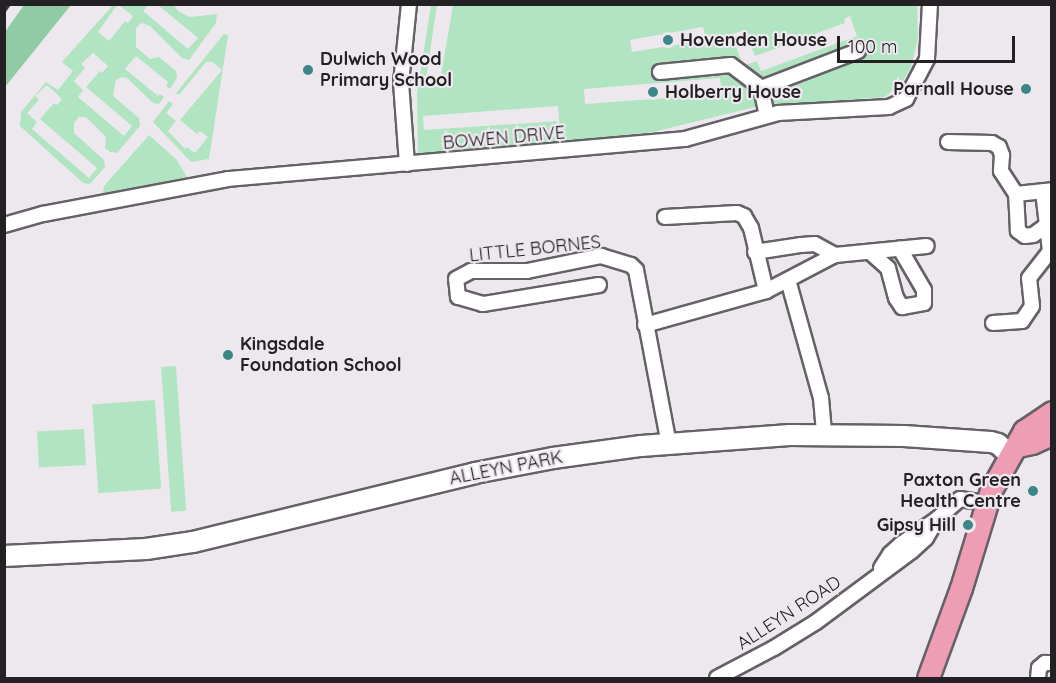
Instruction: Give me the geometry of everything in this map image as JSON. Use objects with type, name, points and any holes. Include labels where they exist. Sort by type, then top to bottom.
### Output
[{"type":"main road","points":[[928,678],[961,588],[986,503],[1024,431],[1052,412]]},
{"type":"main road","points":[[1014,451],[1052,434]]},
{"type":"street","points":[[407,164],[401,83],[409,4]]},
{"type":"street","name":"BOWEN DRIVE","points":[[4,225],[43,214],[197,184],[685,139],[766,116],[889,107],[906,99],[927,59],[930,4]]},
{"type":"street","points":[[761,88],[858,51]]},
{"type":"street","points":[[660,72],[731,65],[761,88],[766,116]]},
{"type":"street","points":[[948,142],[992,143],[999,147],[1002,155],[1001,171],[1016,194],[1018,231],[1025,236],[1033,235],[1047,225]]},
{"type":"street","points":[[993,323],[1022,321],[1032,306],[1029,278],[1050,251],[1047,190],[1016,194]]},
{"type":"street","points":[[665,217],[737,213],[744,216],[752,228],[755,252],[766,291]]},
{"type":"street","points":[[755,252],[815,244],[835,255]]},
{"type":"street","points":[[645,325],[766,291],[835,255],[927,246]]},
{"type":"street","points":[[870,252],[888,268],[896,298],[902,308],[924,303],[924,290],[900,249]]},
{"type":"street","name":"LITTLE BORNES","points":[[599,285],[483,304],[458,297],[456,279],[471,271],[543,269],[601,256],[631,265],[636,270],[669,444]]},
{"type":"street","points":[[788,280],[821,398],[824,434]]},
{"type":"street","name":"ALLEYN PARK","points":[[4,556],[124,551],[193,542],[428,483],[528,462],[669,444],[824,434],[976,440],[999,444],[1014,451]]},
{"type":"street","name":"ALLEYN ROAD","points":[[717,678],[774,648],[816,621],[879,573],[890,554],[960,499],[986,503]]},
{"type":"street","points":[[1038,678],[1039,668],[1045,663],[1052,663]]},
{"type":"green space","points":[[24,5],[71,5],[5,87],[5,32]]},
{"type":"green space","points":[[113,5],[117,5],[98,32],[109,41],[125,21],[128,23],[133,16],[119,5],[148,5],[143,11],[188,49],[198,38],[158,5],[174,5],[178,11],[190,17],[217,14],[216,23],[189,60],[182,58],[150,26],[141,23],[136,28],[136,47],[150,59],[159,57],[176,71],[177,78],[170,89],[166,86],[168,82],[136,56],[125,69],[158,96],[160,94],[164,97],[159,104],[153,103],[127,78],[122,77],[116,80],[113,96],[139,118],[140,126],[117,153],[105,148],[106,137],[86,117],[79,117],[74,123],[74,133],[104,160],[105,167],[90,184],[83,183],[20,126],[21,112],[46,82],[58,90],[73,71],[62,62]],"holes":[[[93,53],[108,66],[102,73],[100,71],[86,87],[132,126],[124,136],[78,97],[83,90],[74,81],[85,68],[81,64]],[[47,85],[62,99],[57,105],[54,103],[40,119],[97,168],[89,178],[32,129],[37,122],[27,113],[39,100],[35,96]]]},
{"type":"green space","points":[[431,5],[437,5],[425,85],[439,87],[453,5],[917,5],[918,39],[911,67],[903,81],[885,97],[755,107],[653,132],[418,158],[417,94]],"holes":[[[850,16],[857,36],[761,71],[757,61],[743,66],[732,34],[745,30],[755,56],[845,23],[844,19]],[[703,27],[706,40],[632,52],[630,40]],[[720,78],[722,94],[585,104],[584,89]],[[558,106],[559,121],[424,130],[423,116]]]},
{"type":"green space","points":[[224,34],[228,35],[209,159],[191,162],[153,122],[169,101],[173,104],[166,113],[176,121],[168,131],[185,149],[187,147],[195,153],[208,137],[200,131],[197,134],[180,120],[222,70],[212,62],[206,62],[179,95],[176,93]]},
{"type":"green space","points":[[149,135],[176,159],[187,177],[109,196],[103,193],[104,186]]},
{"type":"green space","points":[[176,366],[186,511],[171,512],[161,367]]},
{"type":"green space","points":[[155,400],[161,489],[98,493],[92,404]]},
{"type":"green space","points":[[84,429],[86,465],[39,467],[37,431]]},
{"type":"railway","points":[[4,11],[9,4]]},
{"type":"place","name":"Hovenden House","points":[[668,40]]},
{"type":"place","name":"Dulwich Wood Primary School","points":[[308,70]]},
{"type":"place","name":"Parnall House","points":[[1026,89]]},
{"type":"place","name":"Holberry House","points":[[653,92]]},
{"type":"place","name":"Kingsdale Foundation School","points":[[228,355]]},
{"type":"place","name":"Paxton Green Health Centre","points":[[1033,491]]},
{"type":"place","name":"Gipsy Hill","points":[[968,525]]}]
